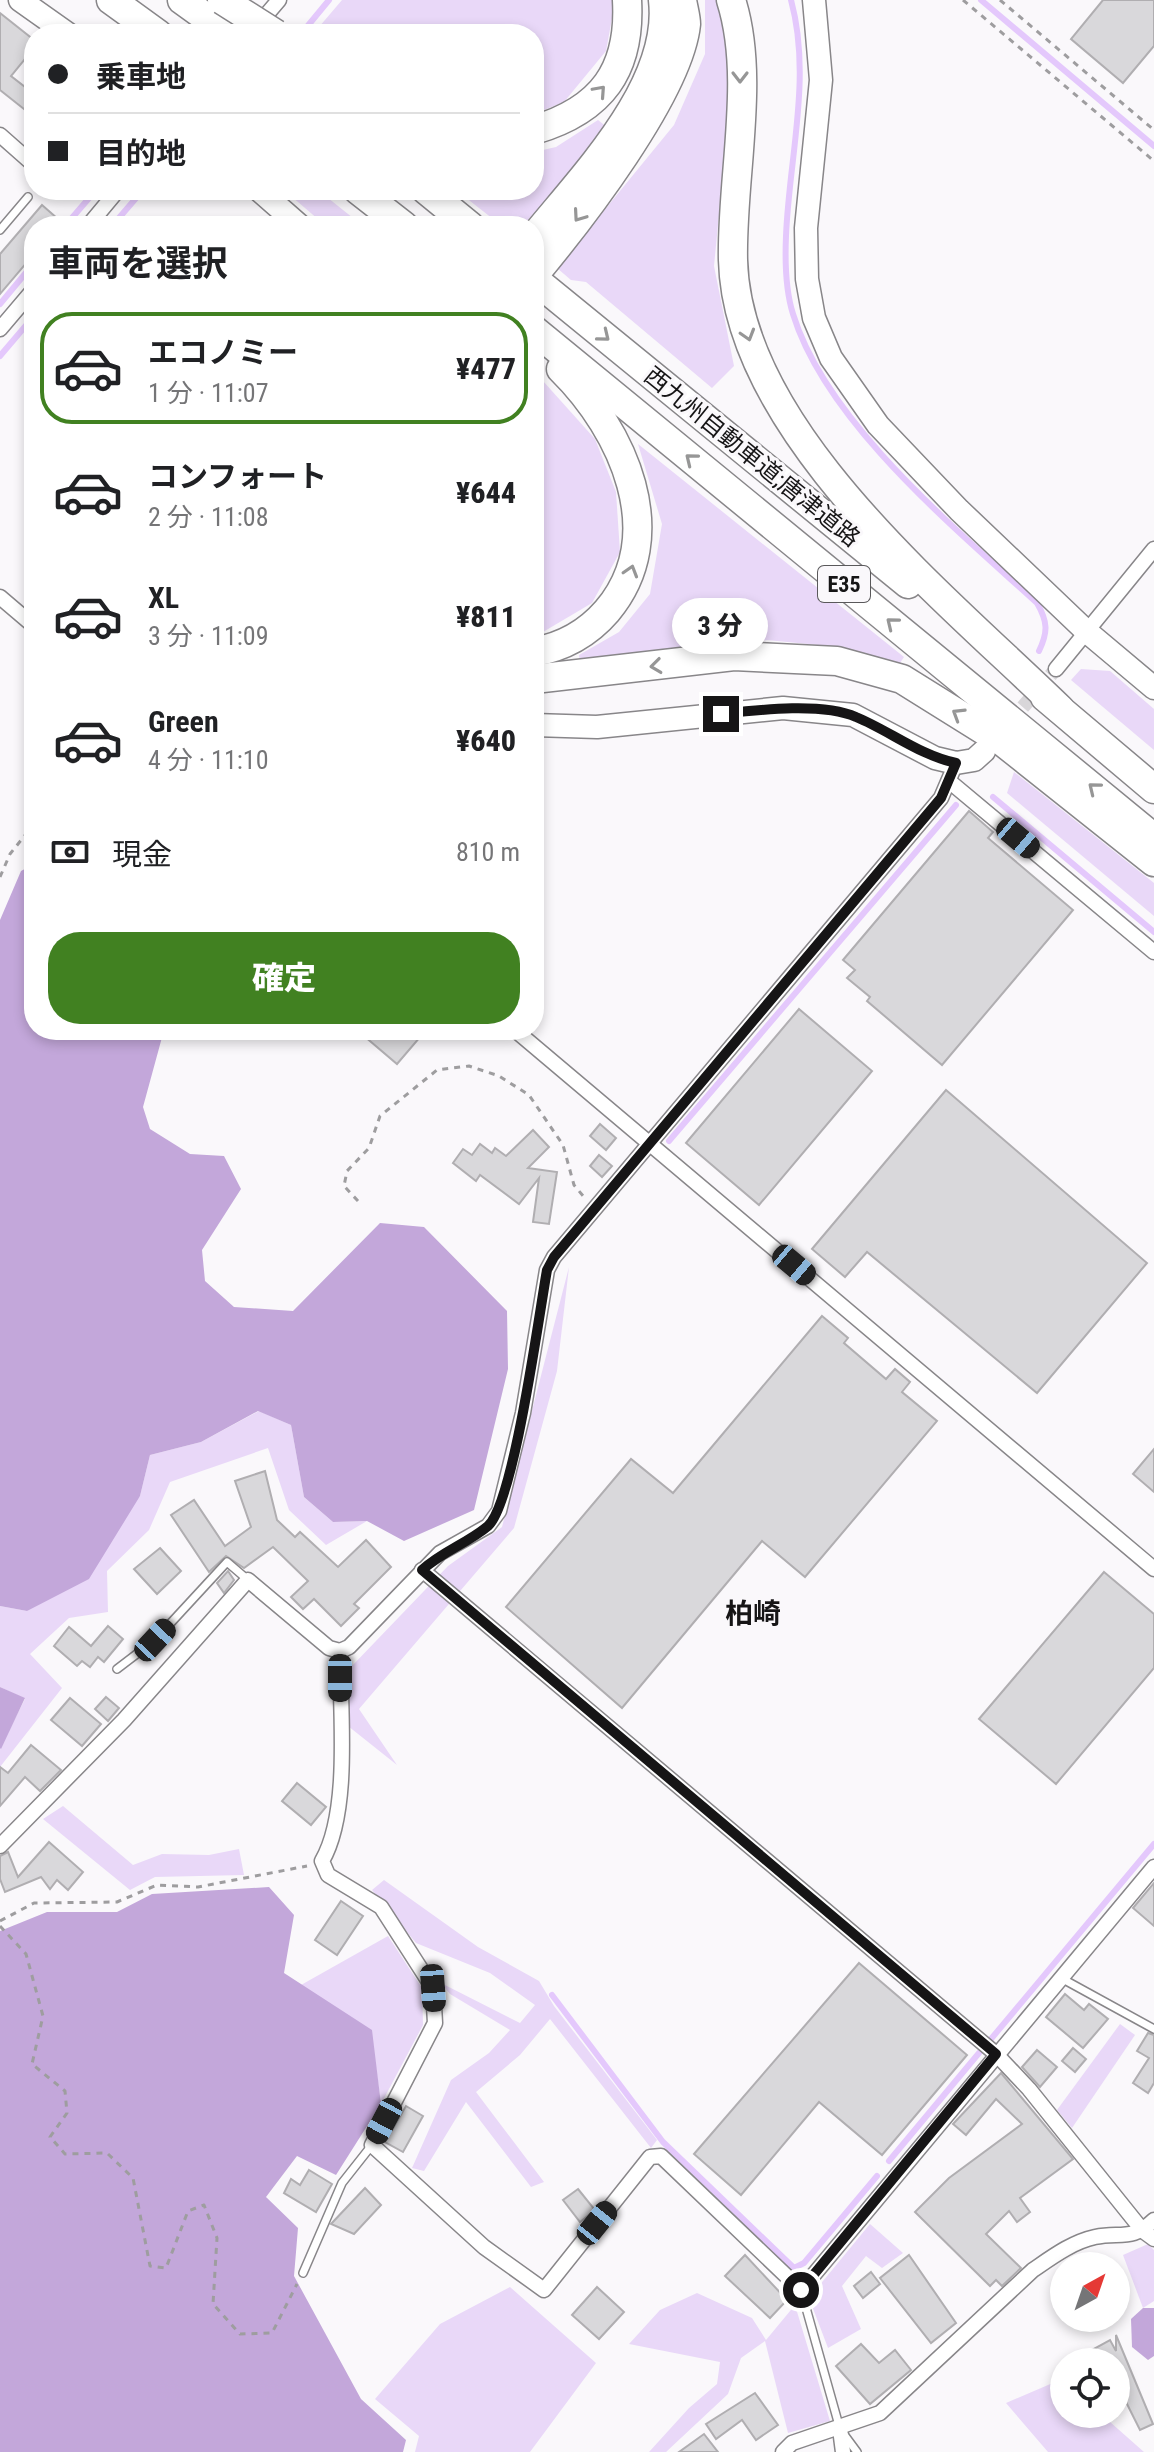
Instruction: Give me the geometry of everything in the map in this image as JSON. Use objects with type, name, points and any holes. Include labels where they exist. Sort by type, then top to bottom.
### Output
[{"type":"highway","points":[[111,0],[144,24]]},
{"type":"highway","points":[[183,0],[215,24]]},
{"type":"highway","points":[[222,0],[260,24]]},
{"type":"highway","points":[[544,127],[566,120],[600,94],[622,61],[629,33],[627,0]]},
{"type":"highway","points":[[544,224],[602,152],[639,95],[660,53],[666,25],[663,0]]},
{"type":"highway","points":[[544,270],[666,87],[686,24],[682,0]]},
{"type":"highway","points":[[731,0],[740,71],[733,262],[746,338],[784,416],[835,483],[896,549],[1060,709]]},
{"type":"highway","points":[[371,200],[391,216]]},
{"type":"highway","points":[[438,200],[458,216]]},
{"type":"highway","name":"西九州自動車道;唐津道路","points":[[544,286],[1154,789]]},
{"type":"highway","name":"西九州自動車道;唐津道路","points":[[544,338],[1154,838]]},
{"type":"highway","points":[[544,352],[575,383],[616,443],[634,490],[639,544],[625,590],[594,627],[555,648],[544,650]]},
{"type":"highway","points":[[544,678],[748,656],[837,661],[902,679],[1003,742],[1154,862]]},
{"type":"street","points":[[20,0],[54,24]]},
{"type":"street","points":[[259,24],[279,0]]},
{"type":"street","points":[[814,0],[821,80],[806,228],[807,279],[814,318],[831,358],[888,436],[959,510],[1086,631],[1154,688]]},
{"type":"street","points":[[0,135],[24,156]]},
{"type":"street","points":[[96,216],[110,200]]},
{"type":"street","points":[[270,200],[289,216]]},
{"type":"street","points":[[0,329],[24,301]]},
{"type":"street","points":[[1056,669],[1154,549]]},
{"type":"street","points":[[0,597],[24,617]]},
{"type":"street","points":[[544,725],[597,727],[783,708],[853,715],[935,758],[953,772],[1154,952]]},
{"type":"street","points":[[0,1846],[124,1720],[248,1580],[329,1648],[340,1651],[349,1647],[440,1553],[488,1526],[499,1511],[523,1413],[547,1270],[593,1209],[941,798],[953,772],[984,751]]},
{"type":"street","points":[[527,1040],[1154,1569]]},
{"type":"street","points":[[422,1570],[996,2054],[1150,2230],[1121,2237],[1095,2237],[1060,2251],[1033,2270],[880,2413],[792,2443],[783,2452]]},
{"type":"street","points":[[340,1651],[339,1814],[332,1843],[322,1861],[328,1875],[381,1907],[433,1988],[435,2023],[372,2145],[484,2247],[544,2290],[650,2157],[661,2156],[801,2290],[1154,1867]]},
{"type":"street","points":[[840,2429],[843,2452]]},
{"type":"lane","points":[[0,230],[25,200]]},
{"type":"lane","points":[[117,1669],[155,1640],[227,1562],[248,1580]]},
{"type":"lane","points":[[1061,1978],[1154,2029]]},
{"type":"lane","points":[[303,2273],[342,2183],[372,2145]]},
{"type":"lane","points":[[801,2290],[840,2429],[857,2452]]},
{"type":"path","points":[[963,0],[1154,161]]},
{"type":"path","points":[[1000,0],[1154,130]]},
{"type":"path","points":[[0,877],[10,854],[24,836]]},
{"type":"path","points":[[358,1201],[344,1186],[347,1171],[369,1148],[380,1116],[437,1070],[469,1066],[499,1076],[529,1095],[563,1145],[574,1185],[593,1209]]},
{"type":"path","points":[[303,2273],[272,2333],[240,2334],[213,2304],[217,2238],[204,2205],[188,2211],[166,2268],[150,2266],[133,2178],[107,2153],[65,2154],[50,2137],[67,2113],[65,2091],[32,2064],[43,2016],[26,1954],[0,1923],[34,1903],[117,1902],[157,1885],[198,1887],[295,1871],[322,1861]]},
{"type":"shaded area","points":[[342,0],[615,2],[606,51],[564,102],[544,110],[544,24],[322,24]]},
{"type":"shaded area","points":[[705,0],[723,0],[732,81],[714,266],[734,366],[712,388],[586,282],[571,280],[557,268],[674,125],[705,54]]},
{"type":"shaded area","points":[[598,120],[608,128],[532,216],[489,216],[469,200],[544,200],[544,150],[556,147]]},
{"type":"shaded area","points":[[296,200],[330,200],[350,216],[314,216]]},
{"type":"shaded area","points":[[544,382],[595,439],[616,492],[620,552],[592,603],[544,631]]},
{"type":"shaded area","points":[[638,444],[904,657],[898,666],[839,647],[767,640],[580,666],[579,655],[619,632],[650,594],[662,524]]},
{"type":"shaded area","points":[[1081,669],[1110,671],[1154,709],[1154,750],[1071,680]]},
{"type":"shaded area","points":[[1014,772],[1154,883],[1154,916],[1007,793]]},
{"type":"shaded area","points":[[24,869],[24,1040],[161,1040],[143,1107],[150,1129],[190,1154],[224,1156],[241,1189],[202,1250],[205,1281],[234,1307],[293,1311],[380,1223],[424,1227],[507,1311],[508,1369],[474,1510],[404,1541],[367,1521],[333,1522],[304,1497],[291,1425],[258,1411],[201,1442],[150,1455],[140,1496],[89,1579],[27,1611],[0,1606],[0,920]]},
{"type":"shaded area","points":[[569,1267],[557,1371],[514,1528],[359,1709],[397,1765],[348,1726],[351,1667],[448,1566],[502,1527]]},
{"type":"shaded area","points":[[259,1411],[291,1425],[304,1497],[333,1522],[367,1521],[326,1545],[289,1510],[268,1448],[170,1482],[149,1530],[107,1571],[108,1612],[69,1618],[30,1654],[62,1688],[0,1767],[0,1748],[25,1699],[0,1687],[0,1606],[27,1611],[140,1496],[150,1455],[201,1442]]},
{"type":"shaded area","points":[[0,1687],[25,1698],[1,1749],[0,1748]]},
{"type":"shaded area","points":[[63,1806],[133,1865],[162,1854],[209,1855],[239,1849],[244,1875],[155,1877],[130,1890],[43,1819]]},
{"type":"shaded area","points":[[384,1880],[478,1947],[539,1981],[554,2006],[657,2140],[651,2148],[550,2019],[520,2055],[476,2092],[544,2182],[531,2187],[466,2102],[424,2171],[412,2168],[451,2080],[489,2053],[510,2030],[450,1994],[441,1983],[520,2023],[535,2005],[490,1973],[416,1943],[372,1890]]},
{"type":"shaded area","points":[[269,1887],[294,1915],[284,1973],[372,2030],[381,2104],[336,2175],[297,2156],[266,2197],[298,2228],[294,2276],[361,2399],[406,2440],[403,2452],[0,2452],[0,1931],[47,1912],[117,1912],[152,1894]]},
{"type":"shaded area","points":[[388,1936],[422,1988],[423,2025],[381,2104],[371,2030],[301,1985]]},
{"type":"shaded area","points":[[1120,2024],[1135,2035],[1072,2128],[1057,2110]]},
{"type":"shaded area","points":[[870,2224],[903,2253],[882,2268],[866,2256],[842,2286],[861,2329],[828,2348],[809,2298]]},
{"type":"shaded area","points":[[1148,2244],[1154,2250],[1154,2301],[1143,2308],[1130,2274],[1130,2252]]},
{"type":"shaded area","points":[[510,2287],[596,2363],[530,2452],[415,2452],[419,2436],[375,2399],[440,2324]]},
{"type":"shaded area","points":[[697,2293],[752,2318],[766,2340],[795,2305],[830,2421],[788,2433],[765,2341],[741,2358],[728,2394],[666,2452],[649,2452],[689,2408],[717,2384],[720,2362],[629,2344],[660,2310]]},
{"type":"shaded area","points":[[1143,2308],[1154,2308],[1154,2356],[1148,2360],[1132,2347],[1131,2319]]},
{"type":"shaded area","points":[[1050,2384],[1050,2428],[1117,2428],[1144,2452],[1048,2452],[1006,2403]]},
{"type":"building","points":[[1103,0],[1154,0],[1154,46],[1123,83],[1071,39]]},
{"type":"building","points":[[0,13],[24,32],[24,60],[11,76],[24,86],[24,109],[0,90]]},
{"type":"building","points":[[42,205],[55,216],[33,216]]},
{"type":"building","points":[[24,226],[24,266],[0,294],[0,254]]},
{"type":"building","points":[[969,811],[993,832],[988,838],[1073,910],[942,1065],[867,1001],[870,997],[847,978],[855,970],[843,960]]},
{"type":"building","points":[[799,1009],[872,1071],[759,1205],[686,1143]]},
{"type":"building","points":[[369,1040],[418,1040],[397,1064]]},
{"type":"building","points":[[946,1090],[1147,1263],[1037,1393],[867,1252],[845,1277],[812,1249]]},
{"type":"building","points":[[600,1124],[616,1138],[606,1150],[590,1136]]},
{"type":"building","points":[[533,1130],[549,1147],[528,1168],[557,1172],[549,1224],[533,1222],[539,1178],[519,1204],[480,1175],[476,1181],[453,1163],[463,1149],[472,1155],[480,1144],[492,1153],[495,1148],[506,1156]]},
{"type":"building","points":[[599,1155],[612,1166],[602,1177],[590,1166]]},
{"type":"building","points":[[822,1316],[848,1338],[844,1343],[886,1379],[895,1369],[910,1382],[902,1392],[937,1421],[805,1577],[762,1541],[622,1708],[506,1607],[631,1459],[673,1493]]},
{"type":"building","points":[[1154,1449],[1154,1492],[1133,1474]]},
{"type":"building","points":[[265,1471],[277,1520],[295,1537],[300,1532],[338,1567],[366,1540],[391,1567],[354,1604],[359,1608],[341,1626],[314,1599],[303,1609],[291,1597],[308,1581],[273,1547],[244,1568],[226,1556],[209,1572],[171,1515],[194,1500],[225,1546],[251,1527],[235,1481]]},
{"type":"building","points":[[160,1548],[181,1571],[157,1594],[134,1569]]},
{"type":"building","points":[[228,1571],[234,1580],[224,1593],[217,1583]]},
{"type":"building","points":[[1104,1572],[1154,1614],[1154,1668],[1056,1784],[979,1719]]},
{"type":"building","points":[[108,1626],[123,1639],[104,1662],[98,1657],[90,1667],[82,1661],[77,1666],[54,1646],[69,1627],[91,1646]]},
{"type":"building","points":[[106,1697],[119,1708],[108,1721],[95,1709]]},
{"type":"building","points":[[70,1698],[101,1724],[82,1746],[51,1720]]},
{"type":"building","points":[[31,1745],[61,1770],[40,1791],[25,1777],[0,1806],[0,1767],[8,1773]]},
{"type":"building","points":[[297,1783],[326,1807],[311,1825],[282,1801]]},
{"type":"building","points":[[49,1842],[83,1872],[68,1890],[57,1880],[50,1889],[41,1877],[5,1892],[0,1879],[0,1856],[8,1852],[18,1877]]},
{"type":"building","points":[[1154,1883],[1154,1926],[1133,1908]]},
{"type":"building","points":[[341,1901],[363,1916],[337,1955],[315,1940]]},
{"type":"building","points":[[859,1963],[967,2055],[882,2155],[819,2102],[741,2195],[694,2154]]},
{"type":"building","points":[[1065,1994],[1084,2010],[1089,2004],[1108,2019],[1083,2048],[1046,2017]]},
{"type":"building","points":[[1148,2033],[1154,2035],[1154,2083],[1148,2093],[1133,2083],[1149,2058],[1137,2051]]},
{"type":"building","points":[[1073,2048],[1086,2059],[1075,2072],[1062,2061]]},
{"type":"building","points":[[1037,2050],[1057,2067],[1040,2087],[1022,2067]]},
{"type":"building","points":[[1001,2073],[1073,2159],[1020,2198],[1030,2212],[1017,2222],[1009,2211],[986,2234],[1021,2268],[1002,2286],[996,2280],[990,2286],[915,2212],[949,2178],[1022,2124],[996,2099],[966,2135],[953,2124]]},
{"type":"building","points":[[406,2106],[423,2116],[403,2152],[385,2142]]},
{"type":"building","points":[[309,2170],[332,2184],[316,2212],[284,2193],[291,2179],[300,2185]]},
{"type":"building","points":[[365,2188],[381,2205],[354,2234],[331,2224]]},
{"type":"building","points":[[578,2189],[595,2210],[580,2222],[563,2200]]},
{"type":"building","points":[[745,2255],[787,2300],[770,2318],[725,2276]]},
{"type":"building","points":[[909,2255],[956,2323],[931,2343],[880,2278]]},
{"type":"building","points":[[871,2272],[880,2284],[863,2298],[854,2286]]},
{"type":"building","points":[[597,2287],[624,2312],[599,2339],[572,2315]]},
{"type":"building","points":[[1110,2340],[1114,2348],[1095,2348]]},
{"type":"building","points":[[861,2344],[879,2363],[895,2350],[911,2370],[870,2404],[836,2366]]},
{"type":"building","points":[[1130,2369],[1153,2424],[1140,2430],[1130,2410]]},
{"type":"building","points":[[755,2393],[778,2425],[756,2440],[742,2420],[716,2439],[706,2424]]},
{"type":"building","points":[[704,2434],[718,2452],[679,2452]]},
{"type":"waterway","points":[[309,24],[329,0]]},
{"type":"waterway","points":[[791,0],[800,58],[798,118],[786,245],[787,286],[793,314],[810,354],[863,433],[932,507],[1037,603],[1046,627],[1039,651]]},
{"type":"waterway","points":[[981,0],[1154,146]]},
{"type":"waterway","points":[[74,216],[87,200]]},
{"type":"waterway","points":[[121,216],[134,200]]},
{"type":"waterway","points":[[0,304],[24,275]]},
{"type":"waterway","points":[[0,356],[24,328]]},
{"type":"waterway","points":[[993,797],[1154,932]]},
{"type":"waterway","points":[[669,1141],[956,805]]},
{"type":"waterway","points":[[991,2039],[1154,1844]]},
{"type":"waterway","points":[[552,1995],[663,2142],[794,2268],[804,2263],[877,2176]]},
{"type":"waterway","points":[[889,2161],[979,2053]]},
{"type":"tunnel","points":[[1009,723],[1056,669]]},
{"type":"district","name":"柏崎","points":[[753,1613]]},
{"type":"route","points":[[721,714],[783,708],[853,715],[935,758],[956,763],[941,798],[554,1257],[547,1270],[523,1413],[499,1511],[488,1526],[440,1553],[422,1570],[996,2054],[801,2290]]}]
